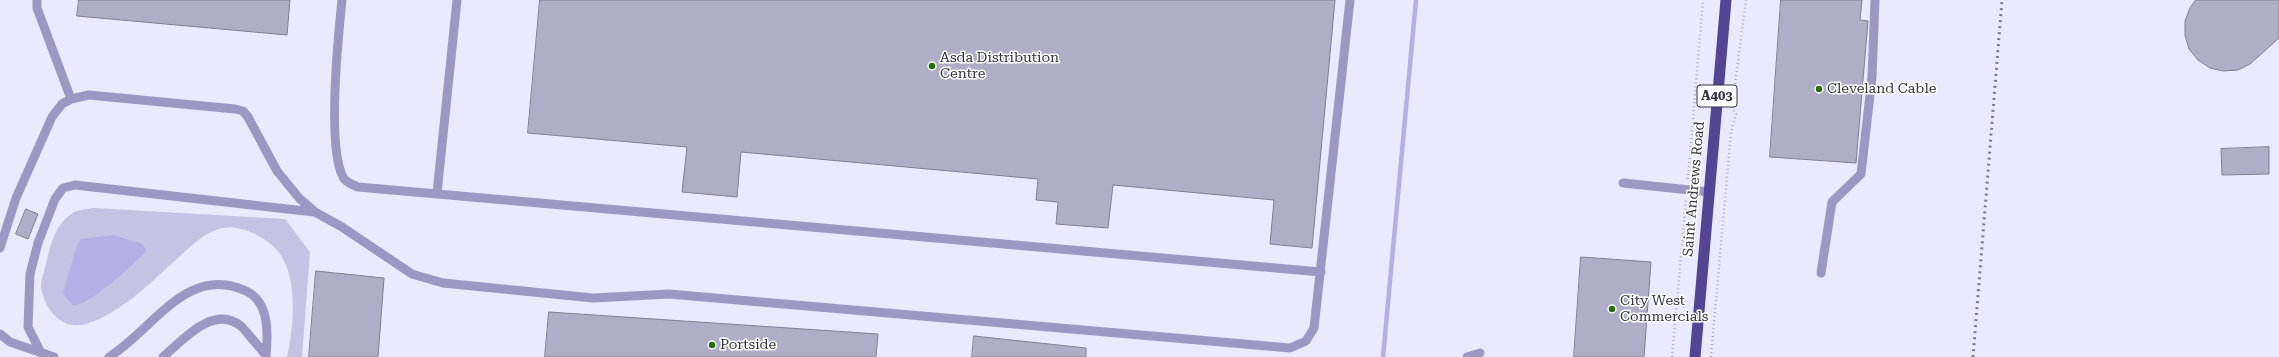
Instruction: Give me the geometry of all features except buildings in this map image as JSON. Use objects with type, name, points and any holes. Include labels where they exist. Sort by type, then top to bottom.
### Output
[{"type":"highway","name":"Saint Andrews Road","points":[[1695,357],[1726,0]]},
{"type":"lane","points":[[37,0],[37,8],[71,98]]},
{"type":"lane","points":[[342,0],[337,49],[335,141],[339,169],[344,180],[358,187],[1321,272]]},
{"type":"lane","points":[[437,194],[457,0]]},
{"type":"lane","points":[[0,248],[16,198],[52,117],[62,104],[71,98],[89,95],[235,109],[243,112],[248,117],[285,184],[315,212],[412,274],[443,283],[593,298],[669,294],[1283,348],[1299,345],[1312,335],[1314,328],[1350,0]]},
{"type":"lane","points":[[1822,272],[1832,202],[1861,174],[1872,77],[1875,0]]},
{"type":"lane","points":[[1623,183],[1709,192]]},
{"type":"lane","points":[[41,353],[28,327],[30,274],[38,243],[55,199],[63,188],[75,185],[315,212]]},
{"type":"lane","points":[[109,357],[178,298],[198,288],[209,285],[238,287],[256,298],[262,308],[266,320],[266,356]]},
{"type":"lane","points":[[163,357],[203,324],[220,320],[228,320],[241,327],[266,356]]},
{"type":"lane","points":[[0,334],[10,342],[54,357]]},
{"type":"lane","points":[[1467,357],[1480,353]]},
{"type":"path","points":[[1711,357],[1731,132],[1736,114],[1732,108],[1746,0]]},
{"type":"shaded area","points":[[94,208],[285,219],[310,252],[302,357],[287,357],[293,316],[293,301],[288,272],[283,259],[276,249],[264,239],[249,231],[241,229],[224,228],[216,230],[201,238],[132,299],[99,319],[86,324],[73,325],[66,323],[55,316],[47,305],[41,285],[51,245],[61,223],[73,213],[83,209]]},
{"type":"shaded area","points":[[113,235],[143,244],[146,251],[110,284],[88,300],[72,305],[63,293],[76,248],[81,239]]},
{"type":"waterway","points":[[1383,357],[1416,0]]},
{"type":"railway","points":[[1973,357],[2002,0]]},
{"type":"place","name":"Asda Distribution Centre","points":[[932,66]]},
{"type":"place","name":"Cleveland Cable","points":[[1819,89]]},
{"type":"place","name":"City West Commercials","points":[[1612,309]]},
{"type":"place","name":"Portside","points":[[712,345]]}]
